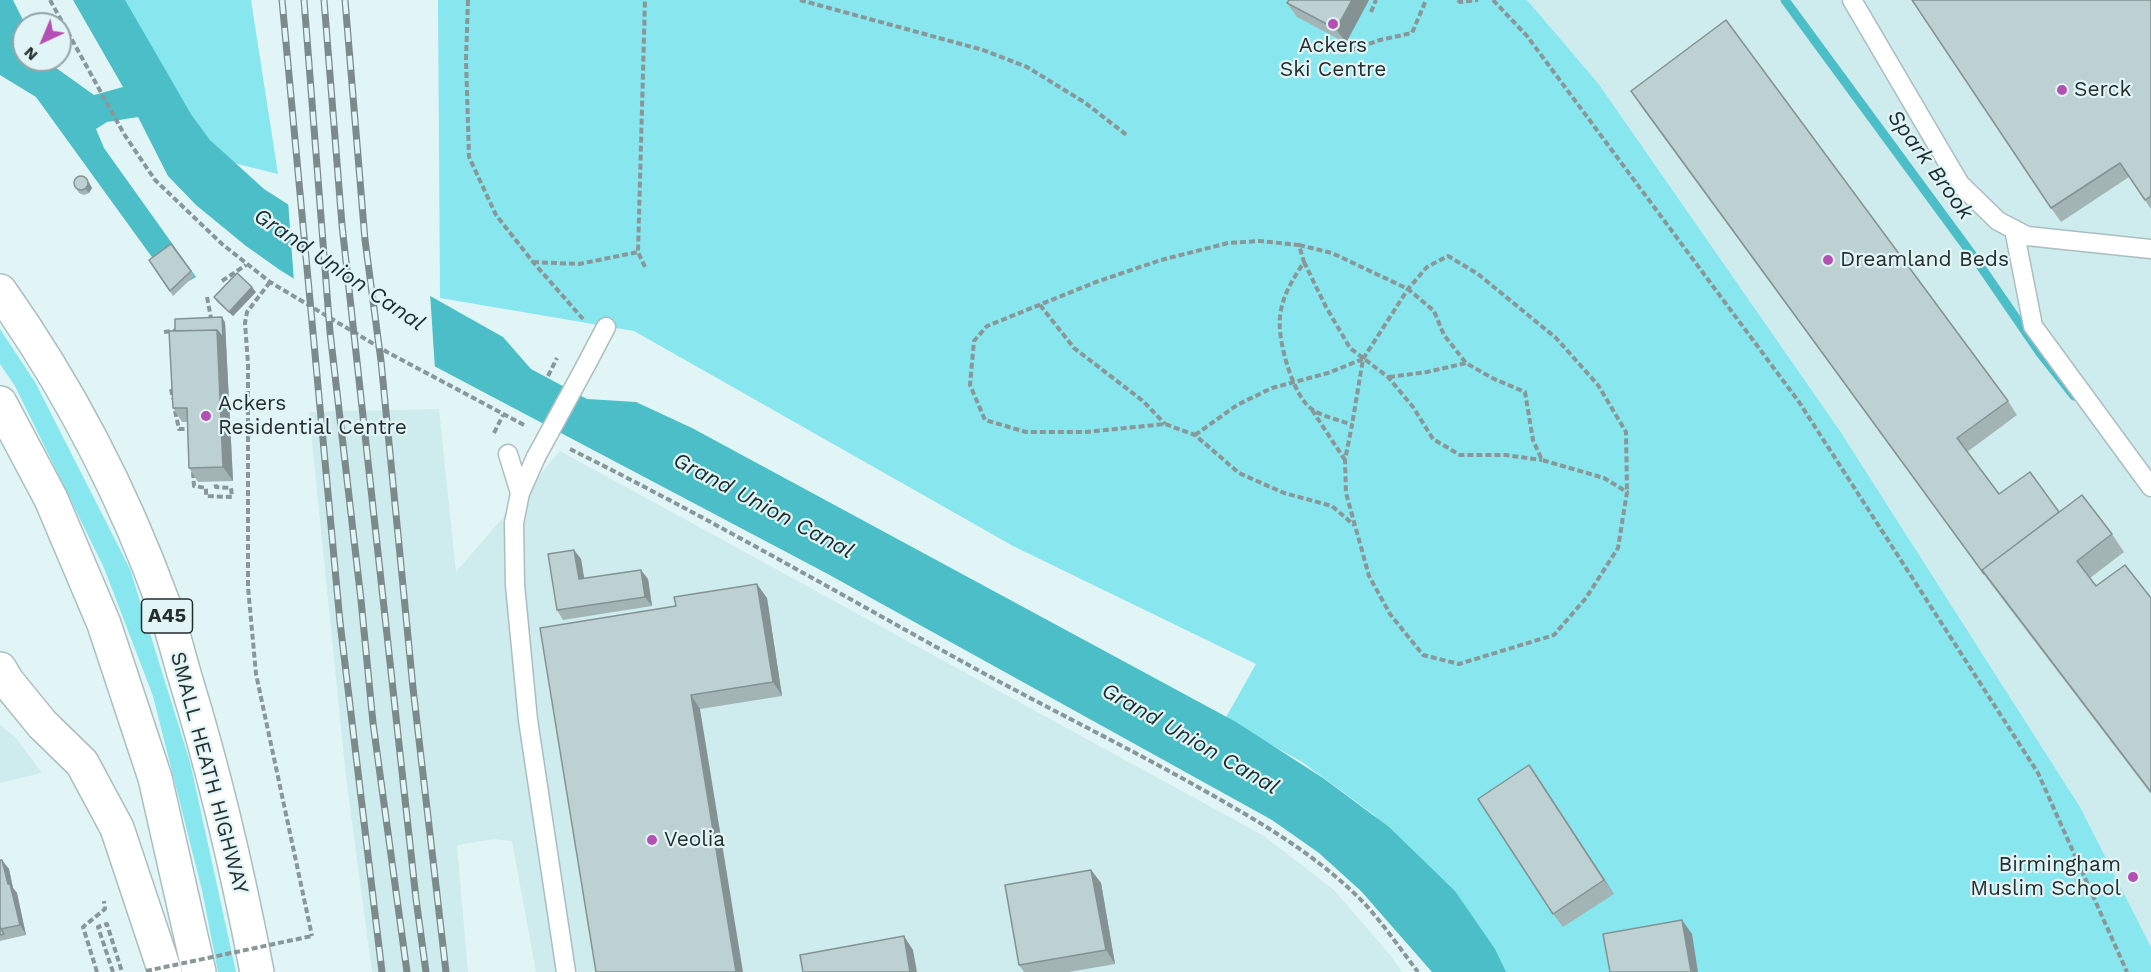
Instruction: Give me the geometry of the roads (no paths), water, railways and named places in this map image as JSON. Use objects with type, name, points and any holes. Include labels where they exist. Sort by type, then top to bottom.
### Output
[{"type":"main road","name":"SMALL HEATH HIGHWAY","points":[[0,291],[62,386],[100,457],[134,530],[164,604],[209,757],[257,972]]},
{"type":"main road","points":[[0,403],[51,499],[104,624],[155,777],[199,972]]},
{"type":"main road","points":[[0,669],[42,724],[82,763],[117,828],[155,971]]},
{"type":"main road","points":[[0,694],[42,724]]},
{"type":"lane","points":[[1852,0],[1960,184],[1998,221],[2027,236],[2151,249]]},
{"type":"lane","points":[[2014,229],[2033,326],[2151,487]]},
{"type":"lane","points":[[566,972],[528,720],[515,585],[514,523],[519,493],[606,327]]},
{"type":"lane","points":[[508,454],[519,493]]},
{"type":"water","name":"Grand Union Canal","points":[[0,0],[13,0],[19,12],[12,12],[12,72],[62,72],[94,95],[123,87],[73,0],[125,0],[191,114],[210,140],[264,189],[432,297],[503,337],[531,369],[587,399],[636,402],[692,428],[1236,722],[1323,778],[1389,827],[1455,891],[1495,949],[1506,972],[1432,972],[1361,891],[1319,853],[1272,820],[826,573],[436,367],[280,270],[246,246],[196,205],[168,176],[138,117],[107,122],[96,129],[104,148],[196,277],[175,289],[36,97],[0,75]]},
{"type":"waterway","name":"Spark Brook","points":[[1785,0],[1979,264],[2040,353],[2074,396]]},
{"type":"railway","points":[[282,0],[340,622],[382,972]]},
{"type":"railway","points":[[304,0],[330,332],[373,723],[407,972]]},
{"type":"railway","points":[[324,0],[342,225],[426,972]]},
{"type":"railway","points":[[345,0],[365,240],[381,361],[413,688],[446,972]]},
{"type":"place","name":"Ackers Ski Centre","points":[[1333,24]]},
{"type":"place","name":"Serck","points":[[2062,90]]},
{"type":"place","name":"Dreamland Beds","points":[[1828,260]]},
{"type":"place","name":"Ackers Residential Centre","points":[[206,416]]},
{"type":"place","name":"Veolia","points":[[652,840]]},
{"type":"place","name":"Birmingham Muslim School","points":[[2133,877]]}]
